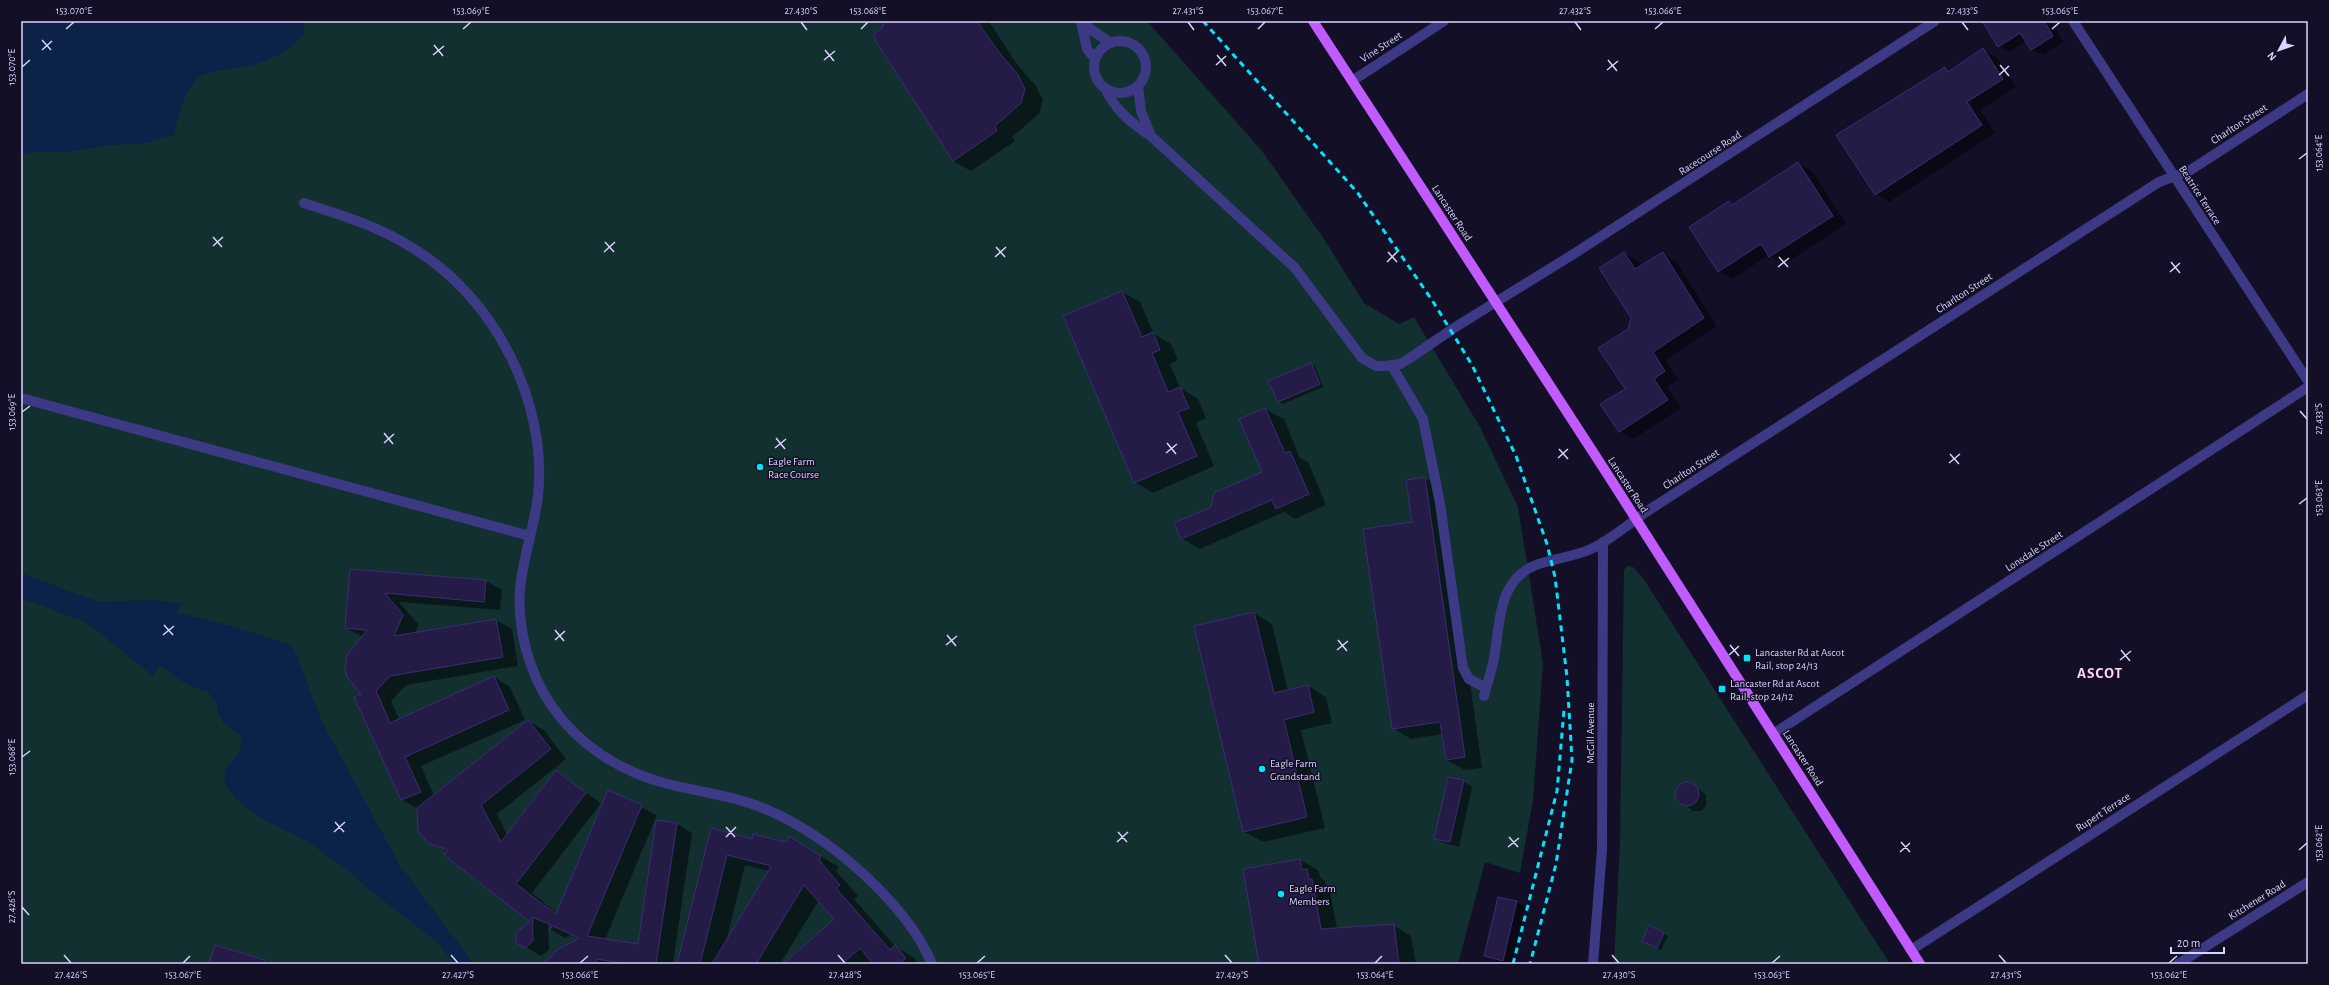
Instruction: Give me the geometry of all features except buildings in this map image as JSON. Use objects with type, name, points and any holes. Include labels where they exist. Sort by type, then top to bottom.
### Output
[{"type":"main road","name":"Lancaster Road","points":[[1313,21],[1636,519],[1920,964]]},
{"type":"street","points":[[1083,21],[1111,43]]},
{"type":"street","points":[[1083,21],[1087,49],[1095,59]]},
{"type":"street","name":"Vine Street","points":[[1352,80],[1444,21]]},
{"type":"street","name":"Racecourse Road","points":[[1392,366],[1410,358],[1935,21]]},
{"type":"street","name":"Beatrice Terrace","points":[[2073,21],[2308,381]]},
{"type":"street","points":[[1105,88],[1122,93],[1130,91],[1138,86],[1146,71],[1142,54],[1128,43],[1111,43],[1104,46],[1095,59],[1095,75],[1117,108],[1132,123],[1151,136],[1295,268],[1362,358],[1376,366],[1392,366],[1423,420],[1440,503],[1463,668],[1469,679],[1485,692],[1494,660],[1506,595],[1515,580],[1531,566],[1579,553],[1603,542],[1636,519]]},
{"type":"street","points":[[1138,86],[1141,112],[1151,136]]},
{"type":"street","name":"Charlton Street","points":[[1636,519],[2158,182],[2189,171],[2308,94]]},
{"type":"street","points":[[304,203],[380,230],[413,248],[441,268],[485,314],[503,343],[520,379],[534,420],[538,457],[538,496],[520,589],[521,624],[527,654],[538,682],[550,704],[567,725],[608,760],[635,774],[670,785],[723,795],[753,804],[820,840],[854,866],[891,900],[926,950],[932,964]]},
{"type":"street","name":"Lonsdale Street","points":[[1773,734],[2308,387]]},
{"type":"street","points":[[21,398],[530,536]]},
{"type":"street","name":"McGill Avenue","points":[[1593,964],[1602,850],[1603,542]]},
{"type":"street","name":"Rupert Terrace","points":[[1911,950],[2308,695]]},
{"type":"street","name":"Kitchener Road","points":[[2178,964],[2308,882]]},
{"type":"green space","name":"Eagle Farm Race Course","points":[[21,21],[1147,21],[1262,151],[1324,239],[1364,303],[1399,324],[1414,317],[1480,427],[1518,507],[1543,663],[1533,800],[1520,873],[1485,862],[1458,964],[21,964]]},
{"type":"green space","points":[[1627,566],[1633,567],[1643,578],[1890,964],[1614,964],[1620,840],[1624,570]]},
{"type":"water","points":[[21,21],[303,21],[305,33],[287,49],[267,61],[251,66],[221,70],[199,77],[191,87],[184,100],[174,135],[146,143],[111,145],[70,152],[33,152],[21,156]]},
{"type":"water","points":[[21,573],[99,602],[150,600],[180,603],[178,613],[231,626],[286,643],[294,649],[322,722],[399,864],[474,964],[455,964],[437,942],[371,891],[345,868],[308,842],[258,817],[236,799],[225,785],[225,772],[241,748],[240,735],[224,724],[218,713],[217,704],[208,692],[186,684],[159,665],[153,676],[87,623],[21,598]]},
{"type":"railway","points":[[1203,21],[1357,192],[1432,300],[1472,365],[1516,456],[1547,544],[1555,577],[1567,677],[1572,760],[1556,864],[1530,964]]},
{"type":"railway","points":[[1513,964],[1557,791],[1564,710]]},
{"type":"place","name":"Eagle Farm Race Course","points":[[760,467]]},
{"type":"place","name":"Lancaster Rd at Ascot Rail, stop 24/13","points":[[1747,658]]},
{"type":"place","name":"Lancaster Rd at Ascot Rail, stop 24/12","points":[[1722,689]]},
{"type":"place","name":"Eagle Farm Grandstand","points":[[1262,769]]},
{"type":"place","name":"Eagle Farm Members","points":[[1281,894]]},
{"type":"district","name":"ASCOT","points":[[2100,673]]}]
